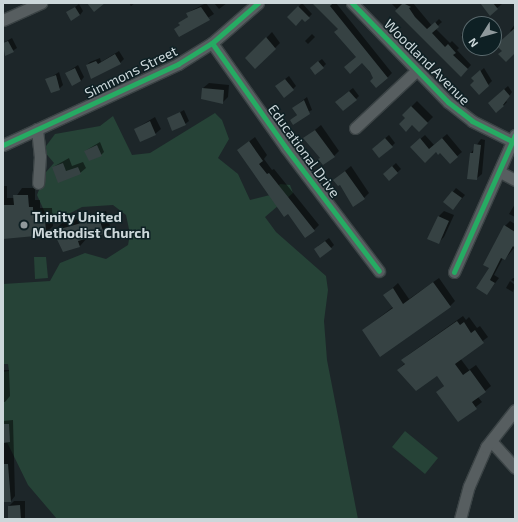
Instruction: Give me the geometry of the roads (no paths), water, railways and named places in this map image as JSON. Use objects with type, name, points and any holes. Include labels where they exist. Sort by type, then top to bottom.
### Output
[{"type":"street","points":[[3,20],[41,3]]},
{"type":"street","name":"Simmons Street","points":[[3,145],[142,81],[212,43],[258,3]]},
{"type":"street","name":"Woodland Avenue","points":[[352,3],[448,102],[472,121],[514,138]]},
{"type":"street","name":"Educational Drive","points":[[212,43],[282,142],[379,271]]},
{"type":"street","points":[[355,128],[417,70]]},
{"type":"street","points":[[37,129],[40,156],[38,183]]},
{"type":"street","points":[[454,272],[514,138]]},
{"type":"street","points":[[500,172],[515,180]]},
{"type":"street","points":[[460,519],[469,486],[491,441],[515,410]]},
{"type":"street","points":[[491,441],[515,468]]},
{"type":"place","name":"Trinity United Methodist Church","points":[[24,225]]}]
